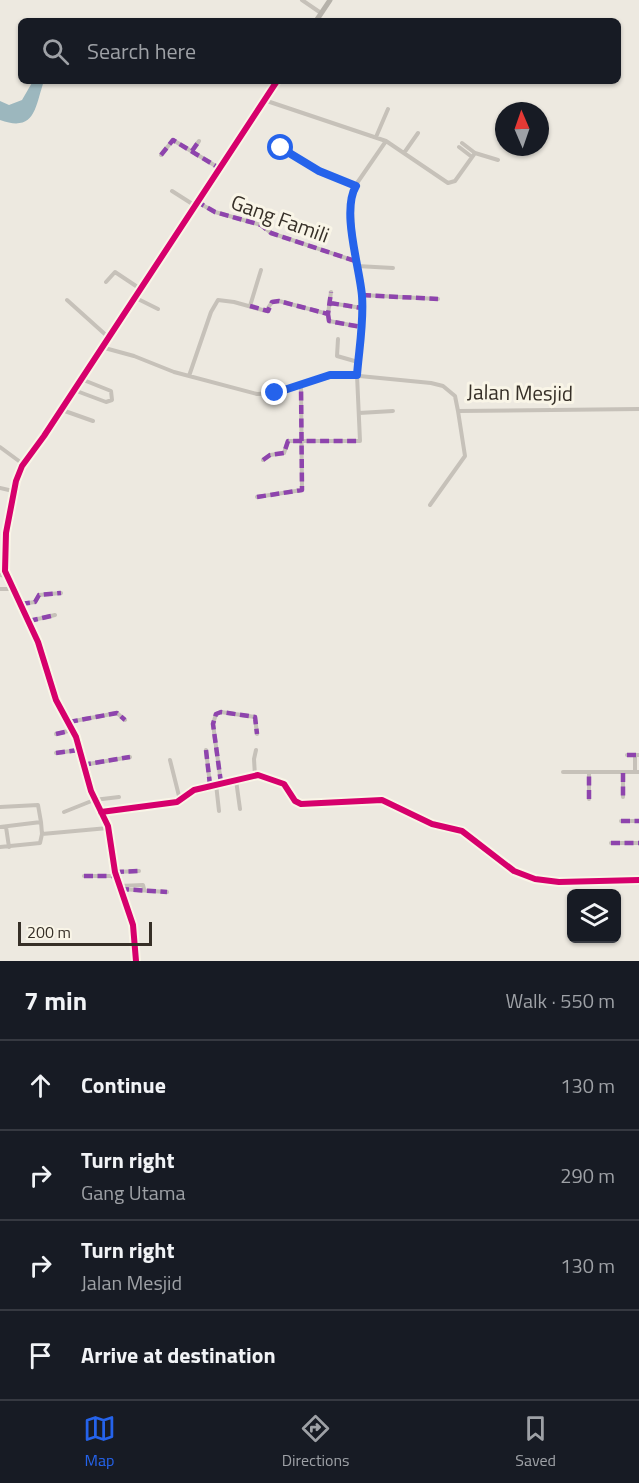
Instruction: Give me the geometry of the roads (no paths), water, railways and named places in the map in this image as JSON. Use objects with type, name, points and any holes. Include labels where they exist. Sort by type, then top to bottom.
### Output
[{"type":"street","points":[[302,0],[321,13]]},
{"type":"street","points":[[318,18],[330,0]]},
{"type":"street","points":[[136,961],[133,925],[116,874],[108,828],[94,800],[73,730],[56,700],[41,649],[21,604],[3,575],[2,548],[13,491],[23,464],[61,410],[107,336],[275,84]]},
{"type":"street","points":[[264,100],[386,141],[450,183],[455,181],[473,155]]},
{"type":"street","points":[[376,137],[388,109]]},
{"type":"street","points":[[404,153],[418,134]]},
{"type":"street","points":[[161,155],[172,140],[219,168]]},
{"type":"street","points":[[192,151],[200,141]]},
{"type":"street","points":[[263,460],[270,455],[284,453],[287,442],[360,441],[357,375],[362,295],[356,264],[351,202],[356,186],[386,141]]},
{"type":"street","points":[[460,145],[473,155],[498,160]]},
{"type":"street","points":[[281,148],[319,171],[356,186]]},
{"type":"street","name":"Gang Famili","points":[[172,191],[215,212],[261,225],[271,233],[356,264],[393,268]]},
{"type":"street","points":[[250,306],[261,270]]},
{"type":"street","points":[[106,282],[115,272],[140,288]]},
{"type":"street","points":[[331,292],[329,321],[361,327]]},
{"type":"street","points":[[362,295],[438,299]]},
{"type":"street","points":[[133,297],[158,309]]},
{"type":"street","points":[[67,300],[107,336]]},
{"type":"street","points":[[189,376],[216,302],[226,301],[268,311],[272,302],[279,301],[328,314]]},
{"type":"street","points":[[330,303],[362,308]]},
{"type":"street","points":[[338,339],[337,356],[358,362]]},
{"type":"street","name":"Jalan Mesjid","points":[[101,347],[189,376],[263,394],[330,375],[357,375],[438,384],[455,396],[459,411],[639,409]]},
{"type":"street","points":[[74,390],[103,401],[112,400],[111,391],[81,379]]},
{"type":"street","points":[[257,497],[301,491],[301,385]]},
{"type":"street","points":[[61,410],[93,421]]},
{"type":"street","points":[[359,413],[393,411]]},
{"type":"street","points":[[430,505],[465,456],[459,411]]},
{"type":"street","points":[[0,447],[23,464]]},
{"type":"street","points":[[0,488],[13,491]]},
{"type":"street","points":[[0,589],[13,589]]},
{"type":"street","points":[[21,604],[35,602],[39,595],[61,593]]},
{"type":"street","points":[[29,621],[55,615]]},
{"type":"street","points":[[219,811],[213,724],[216,714],[221,712],[255,717],[257,734]]},
{"type":"street","points":[[69,722],[117,713],[125,720]]},
{"type":"street","points":[[56,734],[73,730]]},
{"type":"street","points":[[56,753],[79,750]]},
{"type":"street","points":[[206,750],[210,785]]},
{"type":"street","points":[[255,776],[256,750]]},
{"type":"street","points":[[563,772],[637,772],[637,755],[627,755]]},
{"type":"street","points":[[82,765],[130,757]]},
{"type":"street","points":[[171,760],[180,800]]},
{"type":"street","points":[[588,799],[589,772]]},
{"type":"street","points":[[623,773],[623,797]]},
{"type":"street","points":[[101,812],[180,800],[194,790],[210,785],[264,776],[285,784],[295,801],[301,804],[382,800],[432,824],[462,831],[513,871],[527,877],[559,882],[639,880]]},
{"type":"street","points":[[236,780],[240,809]]},
{"type":"street","points":[[64,812],[94,800],[119,797]]},
{"type":"street","points":[[0,807],[38,805],[42,834],[40,843],[0,847]]},
{"type":"street","points":[[621,821],[639,821]]},
{"type":"street","points":[[0,828],[41,822]]},
{"type":"street","points":[[6,827],[9,847]]},
{"type":"street","points":[[42,834],[108,828]]},
{"type":"street","points":[[611,843],[639,843]]},
{"type":"street","points":[[84,876],[138,871]]},
{"type":"street","points":[[120,888],[167,891]]},
{"type":"water","points":[[31,84],[43,84],[36,108],[27,120],[12,123],[0,120],[0,101],[9,105],[22,100]]}]
